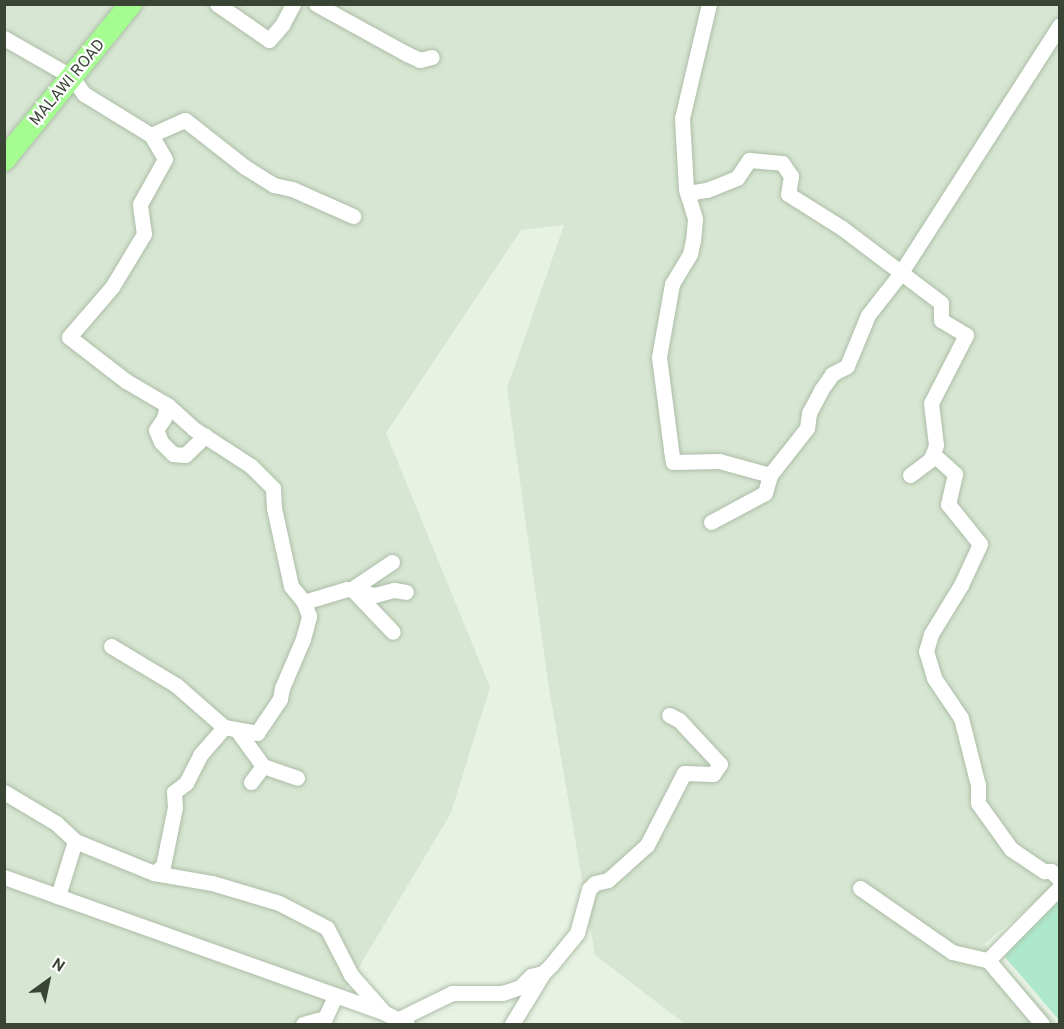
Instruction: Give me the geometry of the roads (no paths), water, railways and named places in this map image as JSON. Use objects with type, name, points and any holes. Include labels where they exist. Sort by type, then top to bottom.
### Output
[{"type":"main road","name":"MALAWI ROAD","points":[[4,160],[132,4]]},
{"type":"street","points":[[217,4],[269,40],[282,25],[293,4]]},
{"type":"street","points":[[316,4],[420,60],[432,57]]},
{"type":"street","points":[[709,4],[682,118],[687,193],[695,219],[693,240],[690,254],[672,284],[659,357],[674,462],[718,461],[770,474]]},
{"type":"street","points":[[711,522],[765,493],[770,474],[807,428],[809,413],[821,390],[832,374],[847,366],[868,315],[900,274],[1059,25]]},
{"type":"street","points":[[4,38],[72,77],[84,94],[151,135],[165,159],[140,204],[144,234],[112,287],[69,337],[126,381],[167,405],[205,436],[251,466],[273,488],[274,508],[291,586],[304,602],[309,616],[303,639],[282,688],[280,699],[257,733],[231,728]]},
{"type":"street","points":[[151,135],[184,120],[245,167],[274,184],[292,189],[353,216]]},
{"type":"street","points":[[687,193],[707,190],[737,178],[749,160],[782,163],[791,176],[788,194],[842,228],[941,303],[941,320],[966,335],[931,403],[936,445],[933,454],[930,460],[910,475]]},
{"type":"street","points":[[167,405],[164,418],[156,430],[161,442],[173,454],[185,455],[205,436]]},
{"type":"street","points":[[933,454],[955,474],[948,504],[980,544],[961,585],[931,634],[926,651],[934,678],[961,718],[978,785],[978,803],[1011,849],[1044,871],[1051,871],[1059,880]]},
{"type":"street","points":[[352,589],[392,562]]},
{"type":"street","points":[[304,602],[340,590],[352,589],[375,595],[394,590],[406,592]]},
{"type":"street","points":[[352,589],[393,632]]},
{"type":"street","points":[[111,646],[176,685],[231,728],[263,766],[297,778]]},
{"type":"street","points":[[512,1024],[543,973],[578,933],[589,889],[595,883],[608,880],[647,845],[684,773],[713,774],[720,764],[679,720],[669,716]]},
{"type":"street","points":[[154,873],[164,866],[175,807],[174,792],[186,783],[200,756],[231,728]]},
{"type":"street","points":[[251,782],[263,766]]},
{"type":"street","points":[[4,792],[56,823],[75,841],[154,873],[212,883],[279,903],[327,928],[351,975],[383,1012]]},
{"type":"street","points":[[58,896],[75,841]]},
{"type":"street","points":[[4,877],[335,997],[383,1012],[404,1022],[452,993],[502,993],[520,987],[531,976],[543,973]]},
{"type":"street","points":[[988,960],[1059,887]]},
{"type":"street","points":[[860,888],[952,952],[988,960],[1042,1024]]},
{"type":"street","points":[[303,1024],[325,1018],[335,997]]}]
